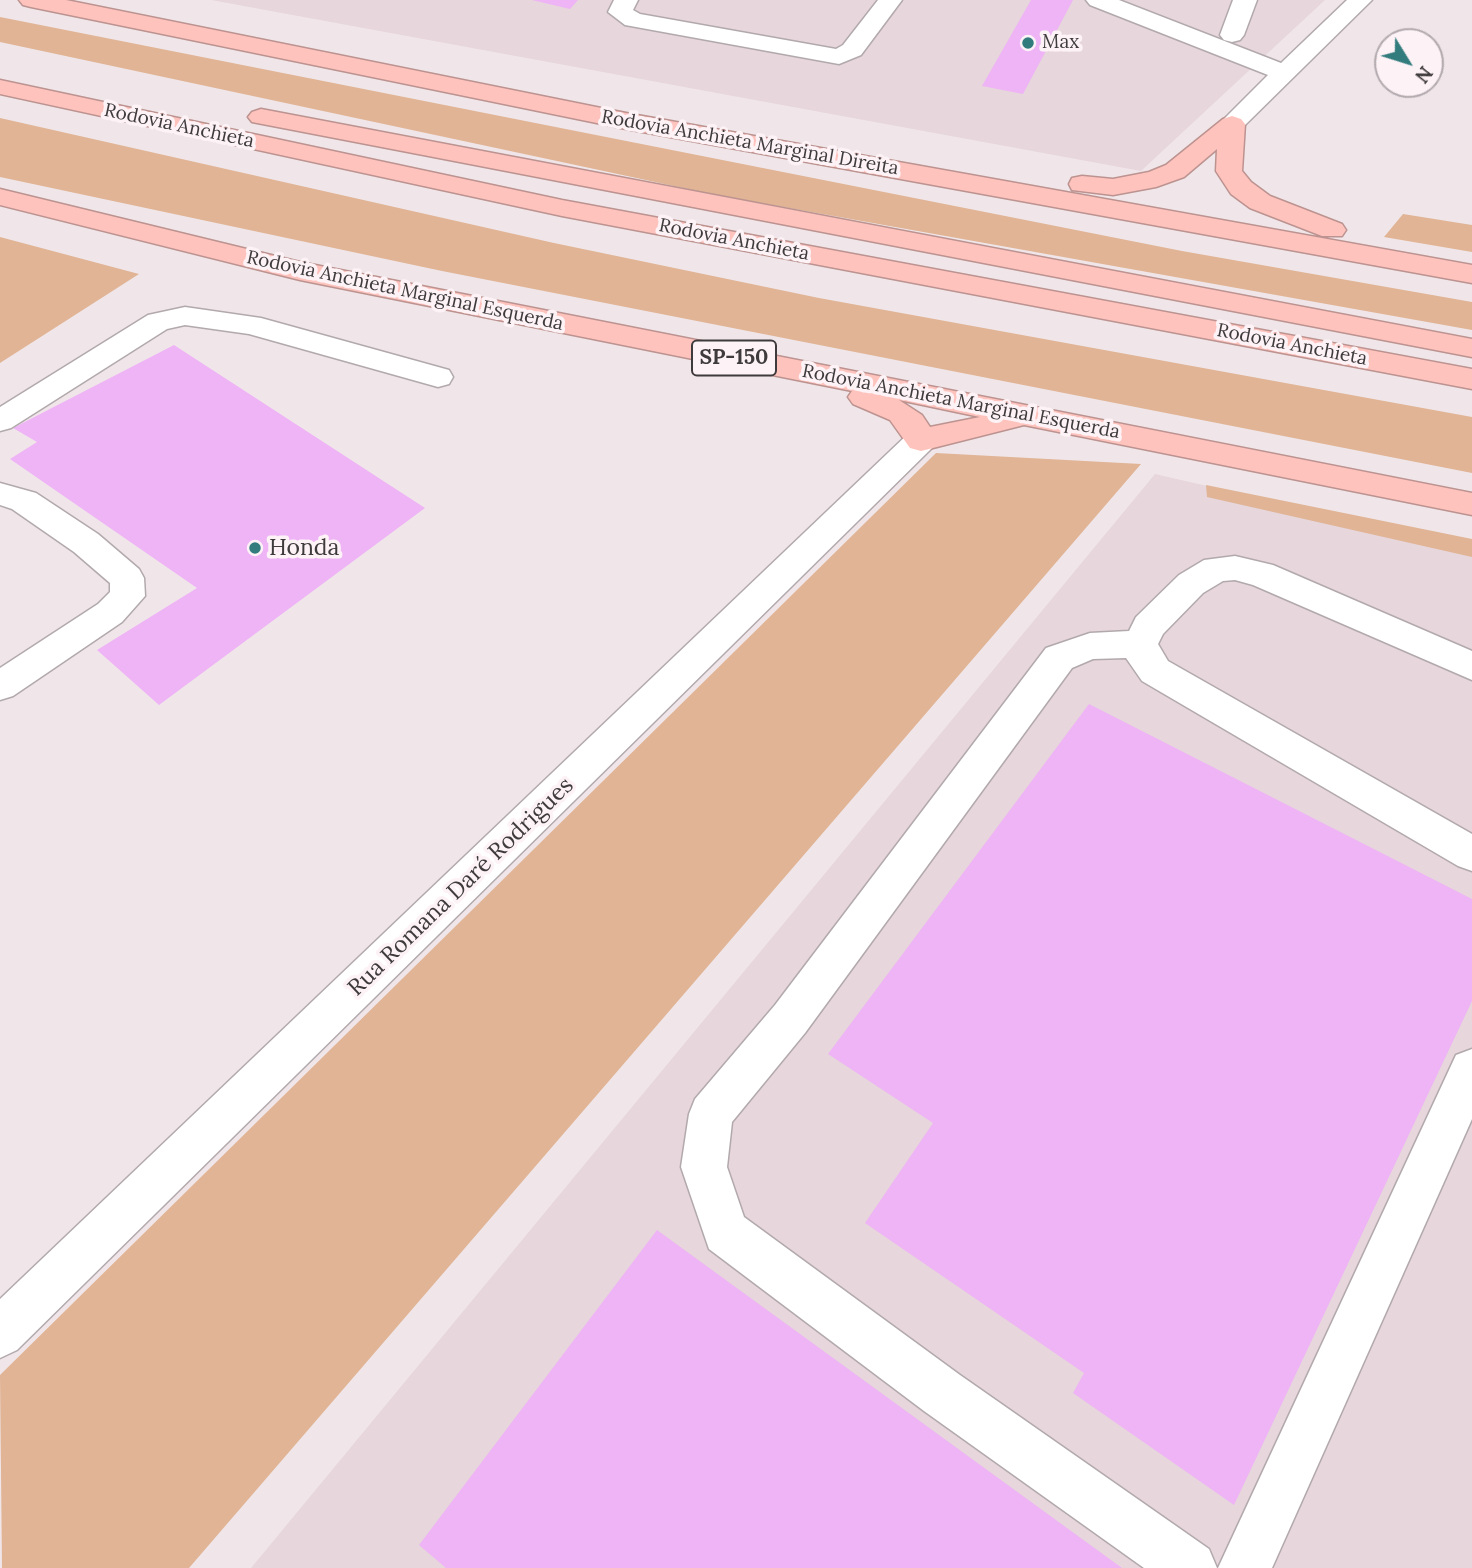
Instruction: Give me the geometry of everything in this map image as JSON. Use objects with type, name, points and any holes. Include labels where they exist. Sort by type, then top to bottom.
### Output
[{"type":"highway","name":"Rodovia Anchieta Marginal Direita","points":[[31,0],[730,140],[1472,272]]},
{"type":"highway","name":"Rodovia Anchieta","points":[[0,62],[566,177],[1472,348]]},
{"type":"highway","name":"Rodovia Anchieta","points":[[0,87],[562,208],[1472,379]]},
{"type":"highway","points":[[730,140],[867,148],[1113,187],[1136,185],[1174,171],[1232,124]]},
{"type":"highway","points":[[1232,124],[1229,172],[1241,188],[1260,202],[1330,230],[1472,272]]},
{"type":"highway","name":"Rodovia Anchieta Marginal Esquerda","points":[[0,197],[300,271],[1472,504]]},
{"type":"highway","points":[[794,369],[901,413],[911,422],[921,440],[1033,416]]},
{"type":"street","points":[[626,0],[620,12],[633,19],[839,57],[852,50],[890,0]]},
{"type":"street","points":[[1098,0],[1291,66]]},
{"type":"street","points":[[1134,0],[1232,36],[1291,66]]},
{"type":"street","points":[[1232,36],[1245,0]]},
{"type":"street","points":[[1232,124],[1360,0]]},
{"type":"street","points":[[0,421],[158,321],[185,316],[251,325],[438,377]]},
{"type":"street","name":"Rua Romana Daré Rodrigues","points":[[0,1333],[921,440]]},
{"type":"street","points":[[0,494],[24,502],[86,543],[127,578],[128,596],[110,613],[0,686]]},
{"type":"street","points":[[1472,666],[1261,574],[1235,568],[1216,569],[1191,584],[1149,626],[1140,644],[1143,657],[1155,671],[1472,854]]},
{"type":"street","points":[[1140,644],[1090,646],[1059,658],[790,1019],[711,1114],[704,1167],[726,1232],[942,1393],[1190,1568]]},
{"type":"street","points":[[1245,1568],[1459,1136],[1472,1069]]},
{"type":"shaded area","points":[[211,0],[1325,0],[1141,171]]},
{"type":"shaded area","points":[[0,17],[1182,251],[1472,302],[1472,330],[716,195],[0,42]]},
{"type":"shaded area","points":[[0,118],[554,243],[819,298],[1472,417],[1472,473],[442,271],[0,177]]},
{"type":"shaded area","points":[[1403,214],[1472,225],[1472,252],[1384,237]]},
{"type":"shaded area","points":[[0,237],[139,274],[0,363]]},
{"type":"shaded area","points":[[936,453],[1141,464],[189,1568],[2,1568],[0,1375]]},
{"type":"shaded area","points":[[1155,474],[1472,547],[1472,1568],[251,1568]]},
{"type":"shaded area","points":[[1206,485],[1472,539],[1472,557],[1207,497]]},
{"type":"building","points":[[532,0],[578,0],[570,9]]},
{"type":"building","name":"Max","points":[[1031,0],[1073,0],[1023,94],[982,86]]},
{"type":"building","name":"Honda","points":[[174,345],[425,508],[159,705],[97,650],[197,588],[10,459],[37,442],[13,428]]},
{"type":"building","points":[[1089,704],[1472,899],[1472,1001],[1234,1505],[1073,1393],[1084,1373],[865,1223],[933,1123],[828,1054]]},
{"type":"building","points":[[657,1230],[1122,1568],[446,1568],[419,1545]]},
{"type":"place","name":"Max","points":[[1028,43]]},
{"type":"place","name":"Honda","points":[[255,548]]}]
